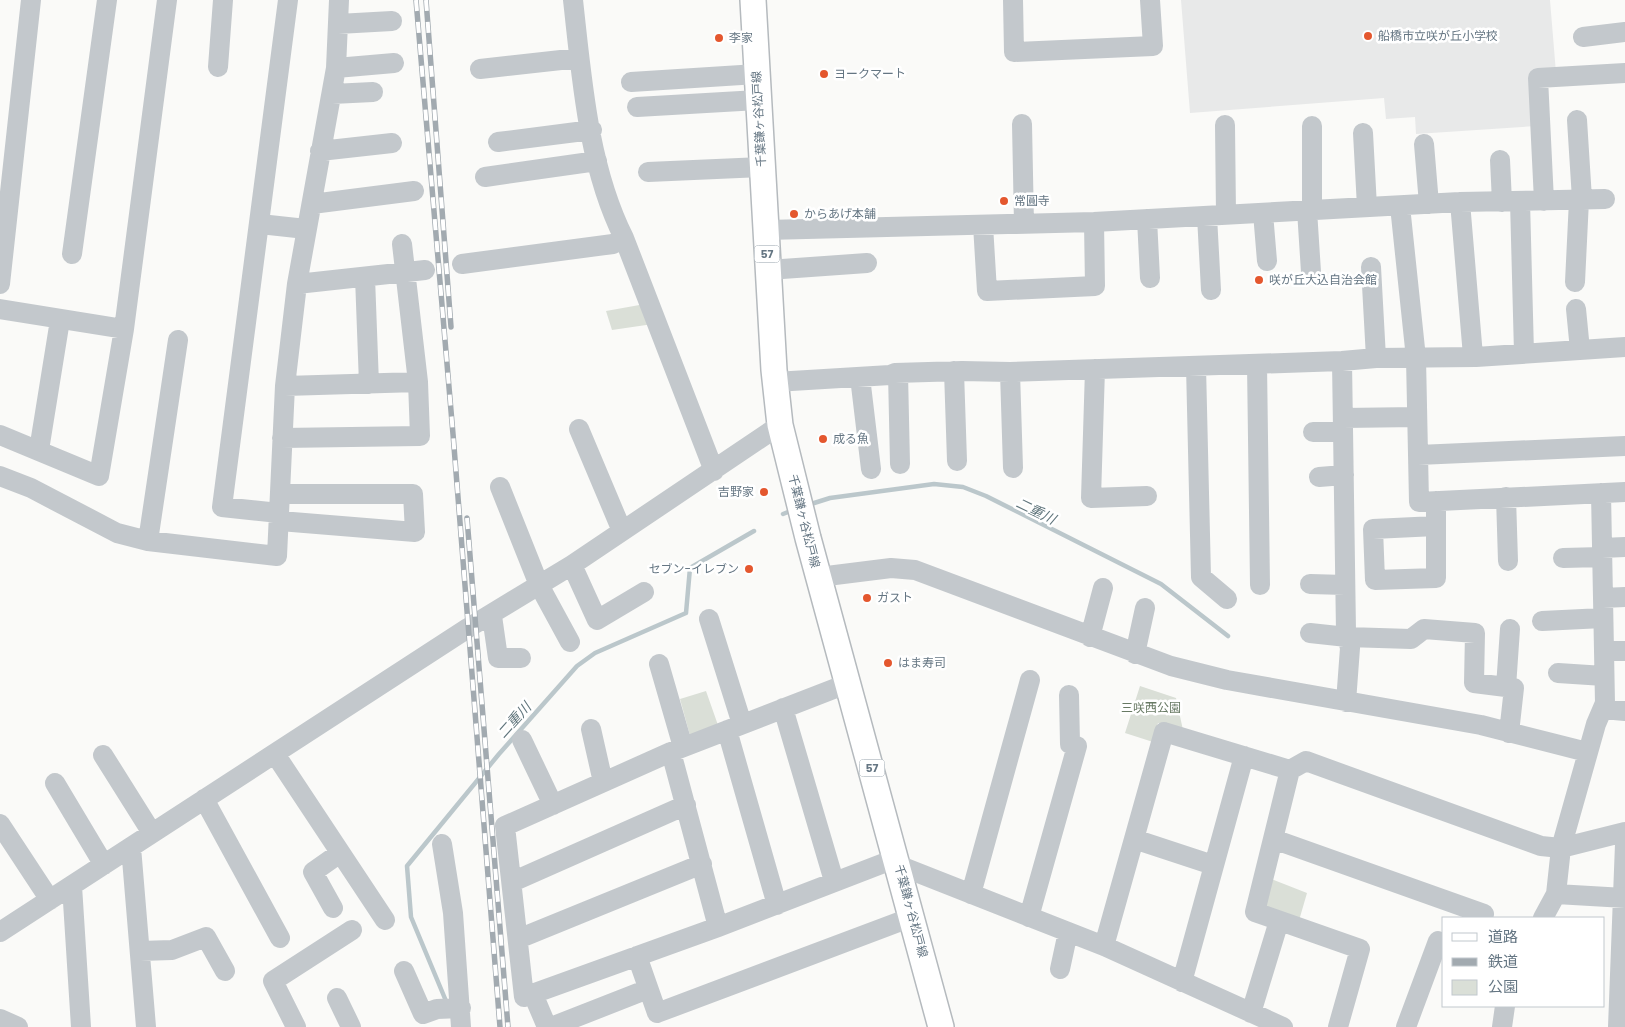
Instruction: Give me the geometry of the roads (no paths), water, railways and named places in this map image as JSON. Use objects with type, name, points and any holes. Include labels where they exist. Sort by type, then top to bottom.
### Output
[{"type":"main road","name":"千葉鎌ヶ谷松戸線","points":[[753,0],[776,428],[819,577],[843,685],[894,862],[912,917],[941,1027]]},
{"type":"street","points":[[0,284],[31,0]]},
{"type":"street","points":[[72,254],[107,0]]},
{"type":"street","points":[[0,435],[99,476],[124,329],[167,0]]},
{"type":"street","points":[[218,68],[224,0]]},
{"type":"street","points":[[280,509],[413,494],[415,532],[280,509],[222,507],[288,0]]},
{"type":"street","points":[[0,476],[31,488],[117,533],[148,541],[277,556],[285,386],[297,284],[336,68],[339,0]]},
{"type":"street","points":[[574,0],[579,58],[597,161],[612,213],[624,238],[714,471]]},
{"type":"street","points":[[1013,0],[1014,52],[1153,46],[1150,0]]},
{"type":"street","points":[[338,24],[392,21]]},
{"type":"street","points":[[1583,37],[1625,32]]},
{"type":"street","points":[[480,69],[579,58]]},
{"type":"street","points":[[336,68],[394,63]]},
{"type":"street","points":[[1544,201],[1538,78],[1625,73]]},
{"type":"street","points":[[631,82],[757,74]]},
{"type":"street","points":[[332,94],[373,92]]},
{"type":"street","points":[[637,107],[758,100]]},
{"type":"street","points":[[1575,282],[1581,200],[1578,120]]},
{"type":"street","points":[[1022,124],[1024,224]]},
{"type":"street","points":[[1211,290],[1226,125]]},
{"type":"street","points":[[1310,272],[1309,210],[1312,126]]},
{"type":"street","points":[[498,142],[592,130]]},
{"type":"street","points":[[1363,133],[1367,207]]},
{"type":"street","points":[[320,151],[392,143]]},
{"type":"street","points":[[1424,144],[1429,204]]},
{"type":"street","points":[[1500,160],[1511,201],[1524,353]]},
{"type":"street","points":[[485,178],[597,161]]},
{"type":"street","points":[[648,172],[762,168]]},
{"type":"street","points":[[312,204],[414,191]]},
{"type":"street","points":[[766,230],[1094,222],[1460,202],[1605,199]]},
{"type":"street","points":[[1460,202],[1473,356]]},
{"type":"street","points":[[1400,206],[1416,358],[1419,502],[1625,492]]},
{"type":"street","points":[[1263,213],[1267,261]]},
{"type":"street","points":[[1147,219],[1150,278]]},
{"type":"street","points":[[983,225],[987,291],[1095,286],[1094,222]]},
{"type":"street","points":[[260,224],[306,229]]},
{"type":"street","points":[[462,264],[613,244],[624,238]]},
{"type":"street","points":[[282,438],[420,436],[418,382],[402,244]]},
{"type":"street","points":[[768,270],[867,263]]},
{"type":"street","points":[[1371,268],[1376,358]]},
{"type":"street","points":[[297,284],[425,270]]},
{"type":"street","points":[[365,277],[369,384]]},
{"type":"street","points":[[1576,308],[1580,350]]},
{"type":"street","points":[[0,309],[124,329]]},
{"type":"street","points":[[38,450],[60,320]]},
{"type":"street","points":[[148,541],[178,340]]},
{"type":"street","points":[[775,382],[898,373],[1010,372],[1342,361],[1376,358],[1494,356],[1625,347]]},
{"type":"street","points":[[1342,361],[1345,585],[1347,637],[1350,648],[1346,702]]},
{"type":"street","points":[[1257,364],[1260,585]]},
{"type":"street","points":[[1196,366],[1201,577],[1227,599]]},
{"type":"street","points":[[1096,369],[1091,498],[1147,496]]},
{"type":"street","points":[[954,371],[957,461]]},
{"type":"street","points":[[1010,372],[1013,468]]},
{"type":"street","points":[[898,373],[900,464]]},
{"type":"street","points":[[860,377],[871,469]]},
{"type":"street","points":[[285,386],[418,382]]},
{"type":"street","points":[[1314,432],[1343,425],[1417,417]]},
{"type":"street","points":[[0,932],[468,628],[492,616],[572,565],[776,428]]},
{"type":"street","points":[[579,429],[622,531]]},
{"type":"street","points":[[1418,455],[1625,446]]},
{"type":"street","points":[[1319,477],[1344,475]]},
{"type":"street","points":[[500,487],[540,585],[570,642]]},
{"type":"street","points":[[1544,917],[1556,894],[1561,848],[1587,752],[1596,724],[1604,709],[1602,493]]},
{"type":"street","points":[[1506,497],[1508,561]]},
{"type":"street","points":[[1436,501],[1436,526]]},
{"type":"street","points":[[1563,558],[1625,547]]},
{"type":"street","points":[[572,565],[597,620],[644,592]]},
{"type":"street","points":[[819,577],[891,568],[915,570],[1135,654],[1227,680],[1509,732],[1587,752]]},
{"type":"street","points":[[1310,584],[1345,585]]},
{"type":"street","points":[[1090,637],[1103,588]]},
{"type":"street","points":[[1603,598],[1625,597]]},
{"type":"street","points":[[1135,654],[1145,608]]},
{"type":"street","points":[[492,616],[498,658],[521,658]]},
{"type":"street","points":[[1542,621],[1604,618]]},
{"type":"street","points":[[709,619],[776,905]]},
{"type":"street","points":[[1310,633],[1347,637],[1410,639],[1424,629],[1475,633],[1474,683],[1514,688],[1509,732]]},
{"type":"street","points":[[1506,687],[1510,630]]},
{"type":"street","points":[[1604,651],[1625,651]]},
{"type":"street","points":[[660,664],[686,805],[718,927]]},
{"type":"street","points":[[1558,674],[1604,676]]},
{"type":"street","points":[[971,894],[1030,680]]},
{"type":"street","points":[[843,685],[677,749],[505,826],[524,997],[718,927],[834,881],[894,862],[1104,946],[1283,1027]]},
{"type":"street","points":[[1029,917],[1077,746],[1070,744],[1069,695]]},
{"type":"street","points":[[782,708],[834,881]]},
{"type":"street","points":[[1604,709],[1625,711]]},
{"type":"street","points":[[591,729],[603,782]]},
{"type":"street","points":[[1104,946],[1164,732],[1290,770],[1306,761],[1541,846],[1561,848],[1625,832]]},
{"type":"street","points":[[522,740],[553,805]]},
{"type":"street","points":[[275,754],[385,920]]},
{"type":"street","points":[[102,755],[152,833]]},
{"type":"street","points":[[1182,982],[1244,756]]},
{"type":"street","points":[[1290,770],[1255,912],[1360,949],[1338,1027]]},
{"type":"street","points":[[54,783],[104,865]]},
{"type":"street","points":[[204,800],[280,938]]},
{"type":"street","points":[[512,882],[686,805]]},
{"type":"street","points":[[0,824],[50,900]]},
{"type":"street","points":[[1134,839],[1213,865]]},
{"type":"street","points":[[1273,839],[1484,914]]},
{"type":"street","points":[[404,971],[423,1014],[437,1009],[461,1017],[453,912],[442,844]]},
{"type":"street","points":[[1618,1027],[1616,1005],[1624,898],[1625,844]]},
{"type":"street","points":[[131,847],[146,1027]]},
{"type":"street","points":[[333,908],[313,872],[340,853]]},
{"type":"street","points":[[518,939],[702,864]]},
{"type":"street","points":[[72,886],[81,1027]]},
{"type":"street","points":[[1556,894],[1624,898]]},
{"type":"street","points":[[637,956],[659,1020],[912,917]]},
{"type":"street","points":[[1251,1013],[1279,921]]},
{"type":"street","points":[[292,1026],[273,981],[352,930]]},
{"type":"street","points":[[1060,969],[1068,932]]},
{"type":"street","points":[[140,951],[172,950],[206,937],[225,971]]},
{"type":"street","points":[[1406,1027],[1438,942]]},
{"type":"street","points":[[533,994],[549,1027],[648,989]]},
{"type":"street","points":[[337,998],[351,1027]]},
{"type":"street","points":[[1502,1027],[1505,1007]]},
{"type":"street","points":[[0,1020],[18,1027]]},
{"type":"waterway","name":"二重川","points":[[811,504],[830,498],[934,484],[963,487],[986,496],[1161,584],[1228,636]]},
{"type":"waterway","name":"二重川","points":[[783,514],[788,512]]},
{"type":"waterway","name":"二重川","points":[[446,1001],[411,917],[407,866],[499,754],[577,666],[595,653],[686,613],[690,568],[754,531]]},
{"type":"railway","points":[[416,0],[500,1027]]},
{"type":"railway","points":[[426,0],[451,327]]},
{"type":"railway","points":[[467,518],[508,1027]]},
{"type":"place","name":"船橋市立咲が丘小学校","points":[[1368,36]]},
{"type":"place","name":"李家","points":[[719,38]]},
{"type":"place","name":"ヨークマート","points":[[824,74]]},
{"type":"place","name":"常圓寺","points":[[1004,201]]},
{"type":"place","name":"からあげ本舗","points":[[794,214]]},
{"type":"place","name":"咲が丘大込自治会館","points":[[1259,280]]},
{"type":"place","name":"成る魚","points":[[823,439]]},
{"type":"place","name":"吉野家","points":[[764,492]]},
{"type":"place","name":"セブン-イレブン","points":[[749,569]]},
{"type":"place","name":"ガスト","points":[[867,598]]},
{"type":"place","name":"はま寿司","points":[[888,663]]},
{"type":"park label","name":"三咲西公園","points":[[1151,708]]}]
